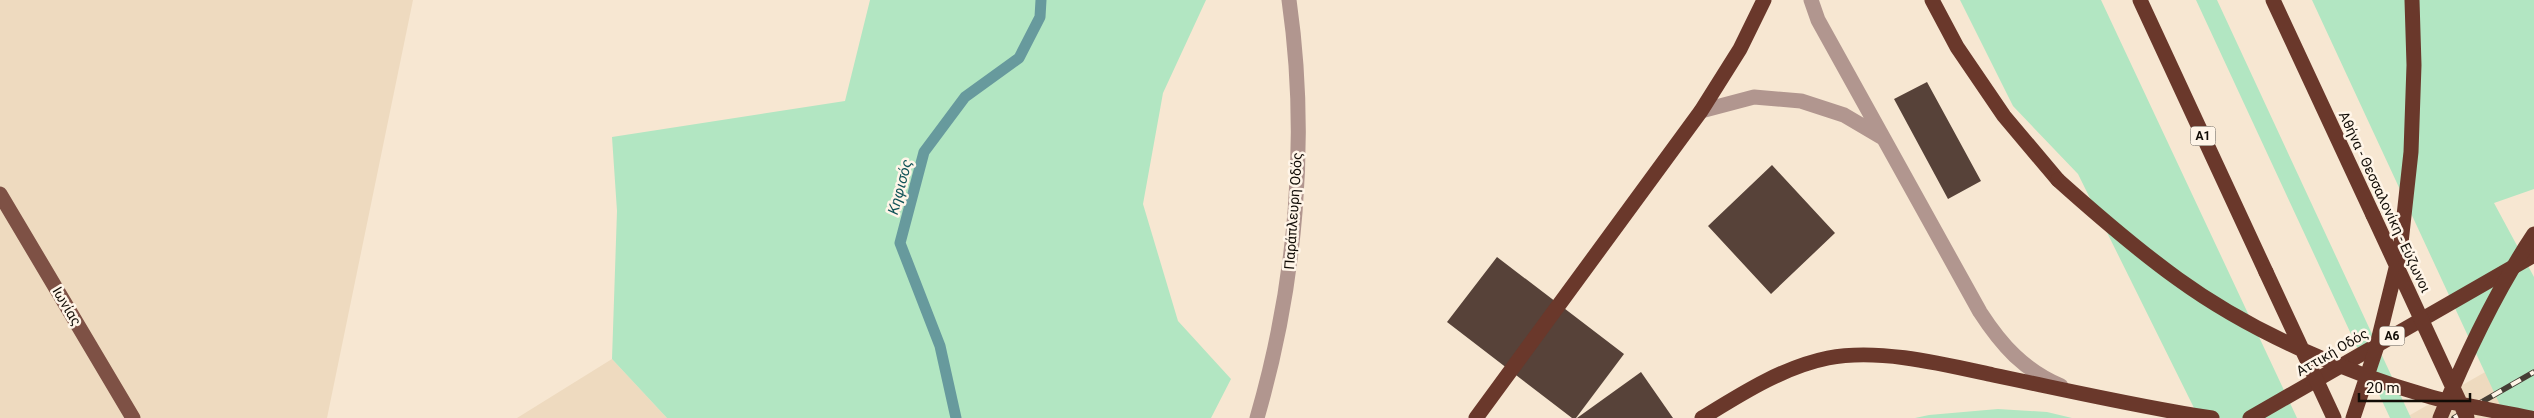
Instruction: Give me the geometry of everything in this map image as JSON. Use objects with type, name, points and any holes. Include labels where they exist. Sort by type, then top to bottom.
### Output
[{"type":"highway","points":[[1476,418],[1701,111],[1740,49],[1764,0]]},
{"type":"highway","points":[[1932,0],[1957,47],[2004,116],[2058,180],[2132,244],[2180,280],[2247,322],[2327,360],[2431,397],[2530,418]]},
{"type":"highway","name":"Α1","points":[[2140,0],[2334,418]]},
{"type":"highway","name":"Αθήνα - Θεσσαλονίκη - Εύζωνοι","points":[[2273,0],[2467,418]]},
{"type":"highway","points":[[2353,418],[2376,349],[2400,252],[2411,152],[2414,65],[2412,0]]},
{"type":"highway","points":[[2440,418],[2456,378],[2484,323],[2518,258],[2534,234]]},
{"type":"highway","name":"Αττική Οδός","points":[[2250,418],[2534,255]]},
{"type":"highway","points":[[1702,418],[1800,365],[1830,358],[1852,356],[1935,363],[2152,409],[2212,418]]},
{"type":"main road","name":"Ιωνίας","points":[[0,194],[133,418]]},
{"type":"street","name":"Παράπλευρη Οδός","points":[[1257,418],[1283,317],[1290,264],[1298,131],[1289,0]]},
{"type":"street","points":[[1811,0],[1832,44],[1884,139],[1980,312],[1998,340],[2016,359],[2041,377],[2072,391]]},
{"type":"street","points":[[1701,111],[1754,97],[1801,101],[1844,115],[1884,139]]},
{"type":"shaded area","points":[[0,0],[413,0],[327,418],[0,418]]},
{"type":"shaded area","points":[[2534,344],[2534,418],[2405,418]]},
{"type":"shaded area","points":[[612,359],[667,418],[517,418]]},
{"type":"green space","points":[[870,0],[1206,0],[1163,93],[1143,204],[1178,321],[1231,379],[1211,418],[667,418],[612,359],[617,211],[612,137],[845,101]]},
{"type":"green space","points":[[1960,0],[2101,0],[2297,418],[2199,418],[2078,174],[2013,106]]},
{"type":"green space","points":[[2196,0],[2217,0],[2411,418],[2390,418]]},
{"type":"green space","points":[[2312,0],[2534,0],[2534,189],[2494,203],[2534,277],[2534,418],[2506,418]]},
{"type":"green space","points":[[1998,409],[2047,412],[2072,418],[1915,418],[1929,415]]},
{"type":"building","points":[[1927,82],[1981,181],[1948,199],[1894,99]]},
{"type":"building","points":[[1772,165],[1835,233],[1771,294],[1708,226]]},
{"type":"building","points":[[1497,257],[1624,354],[1576,418],[1572,418],[1447,322]]},
{"type":"building","points":[[1641,372],[1673,418],[1577,418]]},
{"type":"waterway","name":"Κηφισός","points":[[956,418],[940,346],[900,243],[924,152],[965,97],[1019,58],[1040,17],[1041,0]]},
{"type":"railway","points":[[2454,418],[2534,372]]},
{"type":"railway","points":[[2527,418],[2534,414]]}]
